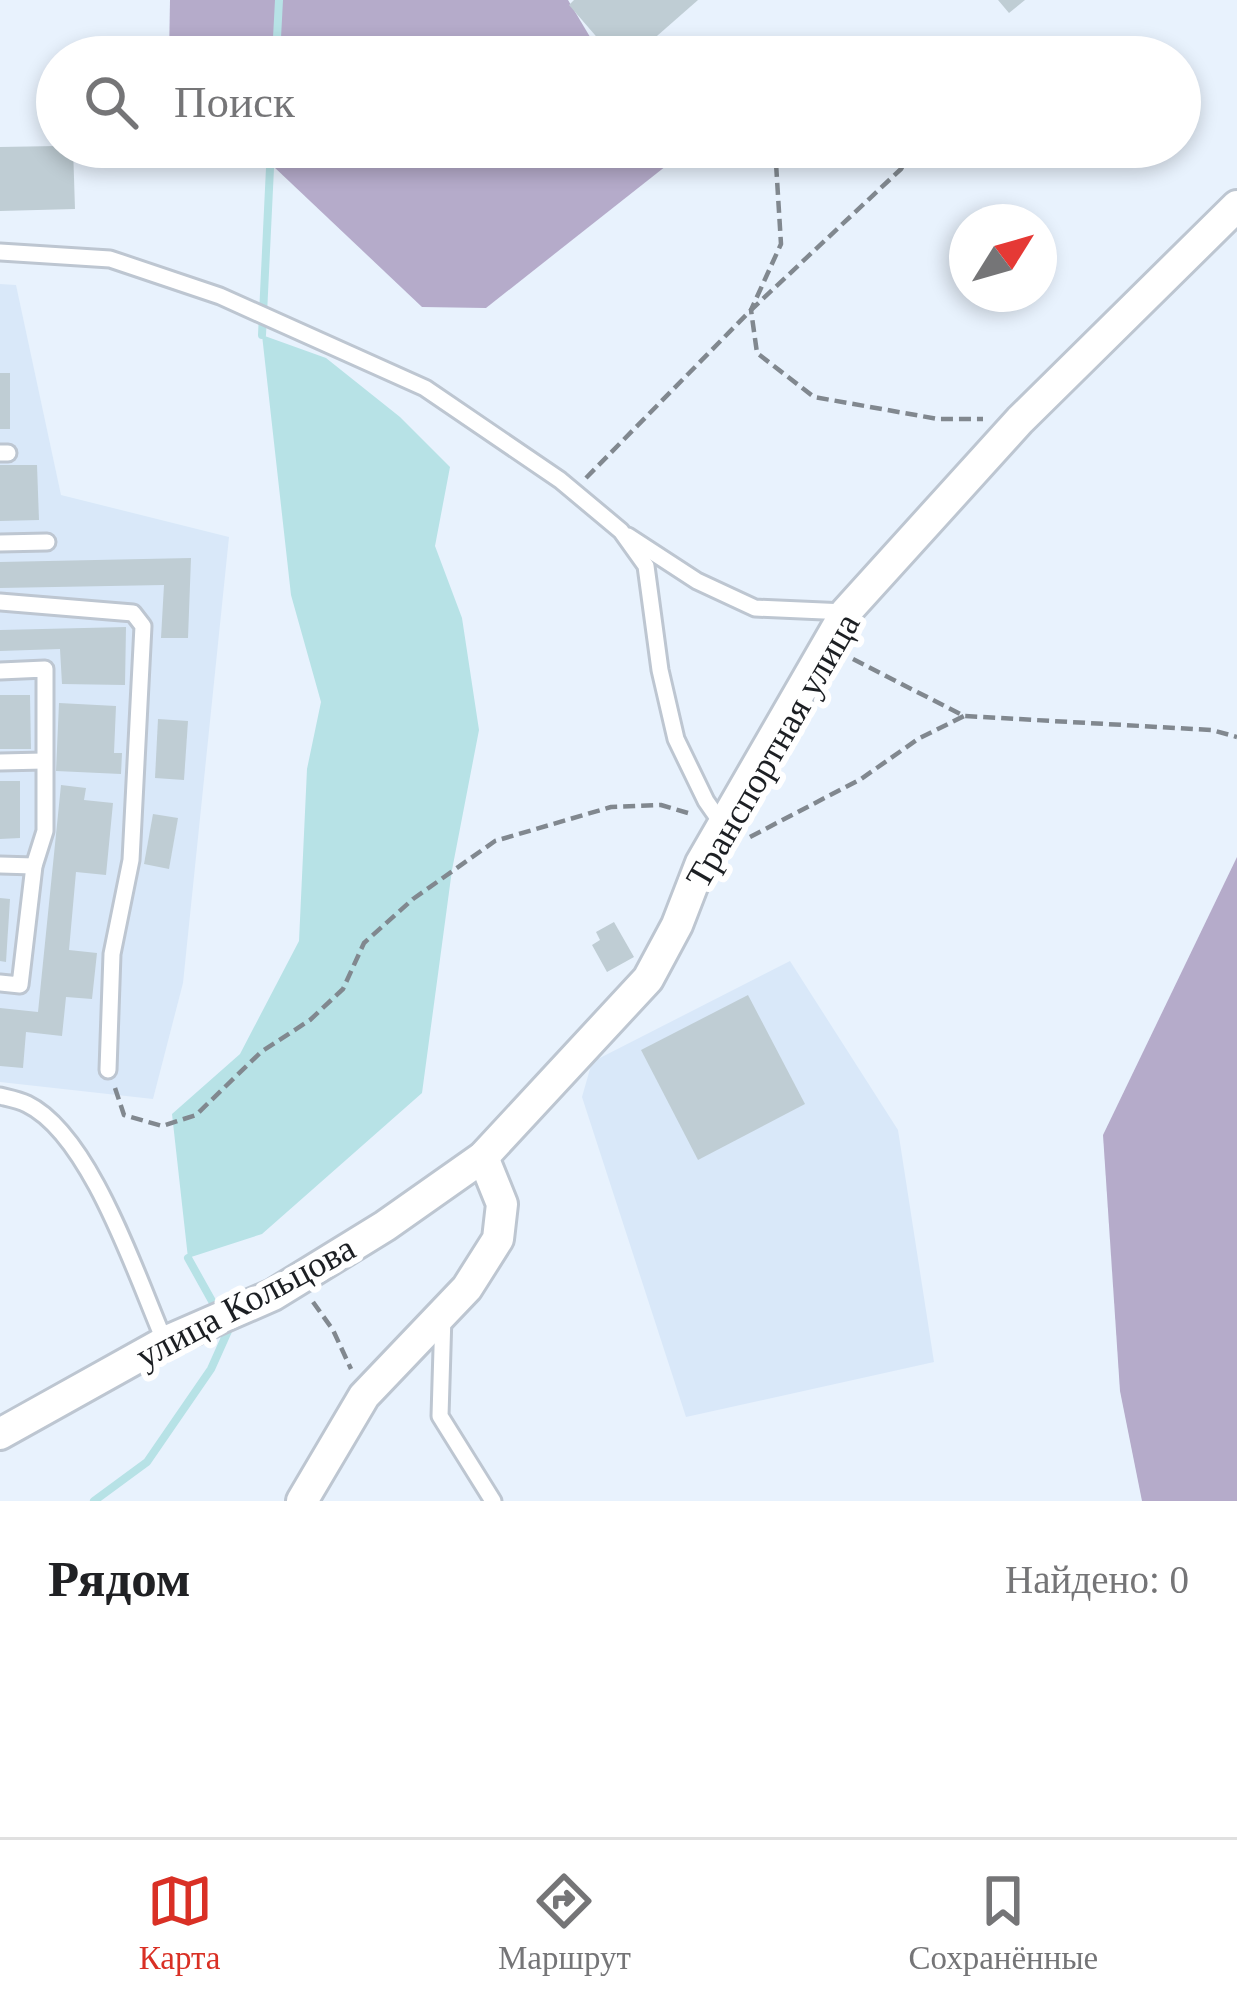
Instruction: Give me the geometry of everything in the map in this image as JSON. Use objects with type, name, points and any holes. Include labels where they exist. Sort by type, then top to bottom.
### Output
[{"type":"street","name":"Транспортная улица","points":[[483,1157],[648,979],[732,833],[847,612],[1020,420],[1237,206]]},
{"type":"street","name":"улица Кольцова","points":[[0,1434],[165,1342],[273,1294],[385,1226],[483,1157]]},
{"type":"street","points":[[302,1501],[364,1396],[467,1288],[498,1239],[502,1204],[483,1157]]},
{"type":"lane","points":[[0,252],[110,259],[220,296],[425,388],[697,581],[754,608],[847,612]]},
{"type":"lane","points":[[621,531],[646,566],[660,670],[676,740],[706,801],[732,833]]},
{"type":"lane","points":[[0,543],[47,542]]},
{"type":"lane","points":[[0,602],[133,613],[143,626],[131,860],[112,954],[108,1070]]},
{"type":"lane","points":[[0,671],[45,669],[45,831],[34,866],[20,985],[0,983]]},
{"type":"lane","points":[[0,762],[44,761]]},
{"type":"lane","points":[[0,865],[34,866]]},
{"type":"lane","points":[[0,1096],[28,1104],[62,1130],[95,1181],[165,1342]]},
{"type":"lane","points":[[443,1312],[440,1416],[493,1501]]},
{"type":"path","points":[[776,168],[781,244],[751,310],[757,353],[814,397],[938,419],[1020,420]]},
{"type":"path","points":[[573,491],[751,310],[902,168]]},
{"type":"path","points":[[826,645],[964,716],[1212,730],[1237,737]]},
{"type":"path","points":[[108,1070],[124,1115],[162,1126],[196,1115],[261,1052],[310,1020],[343,989],[364,943],[413,899],[495,841],[611,806],[662,805],[732,833],[861,779],[918,739],[964,716]]},
{"type":"path","points":[[273,1294],[299,1293],[318,1305],[364,1396]]},
{"type":"shaded area","points":[[170,0],[568,0],[589,36],[169,36]]},
{"type":"shaded area","points":[[275,168],[663,168],[486,308],[422,307]]},
{"type":"shaded area","points":[[0,284],[16,285],[61,495],[229,537],[183,983],[153,1099],[0,1082]]},
{"type":"shaded area","points":[[262,335],[326,358],[400,417],[450,467],[435,546],[462,618],[479,730],[452,870],[422,1093],[262,1234],[188,1258],[172,1114],[240,1054],[299,941],[307,769],[321,702],[291,595]]},
{"type":"shaded area","points":[[1237,857],[1237,1501],[1142,1501],[1120,1391],[1103,1135]]},
{"type":"shaded area","points":[[790,961],[898,1130],[934,1362],[686,1417],[582,1097],[592,1062]]},
{"type":"building","points":[[574,0],[698,0],[657,36],[596,36],[569,5]]},
{"type":"building","points":[[998,0],[1025,0],[1009,13]]},
{"type":"building","points":[[36,146],[36,168],[74,168],[75,209],[0,211],[0,147]]},
{"type":"building","points":[[0,373],[10,373],[10,429],[0,429]]},
{"type":"building","points":[[0,465],[37,465],[39,520],[0,521]]},
{"type":"building","points":[[191,558],[188,638],[161,638],[164,585],[0,588],[0,562]]},
{"type":"building","points":[[126,627],[125,685],[62,684],[60,649],[0,651],[0,630]]},
{"type":"building","points":[[0,695],[30,695],[31,749],[0,749]]},
{"type":"building","points":[[59,703],[116,706],[114,753],[122,753],[121,774],[56,771]]},
{"type":"building","points":[[158,719],[188,721],[184,780],[155,778]]},
{"type":"building","points":[[0,781],[20,781],[20,838],[0,839]]},
{"type":"building","points":[[61,785],[86,788],[84,800],[113,803],[106,875],[76,872],[69,950],[97,953],[92,999],[66,997],[62,1036],[26,1032],[23,1068],[0,1066],[0,1008],[38,1012]]},
{"type":"building","points":[[153,814],[178,818],[169,869],[144,864]]},
{"type":"building","points":[[0,898],[10,899],[6,962],[0,961]]},
{"type":"building","points":[[614,922],[634,957],[607,972],[592,945],[600,940],[596,932]]},
{"type":"building","points":[[748,995],[805,1104],[698,1160],[641,1050]]},
{"type":"waterway","points":[[277,36],[279,0]]},
{"type":"waterway","points":[[262,335],[270,168]]},
{"type":"waterway","points":[[188,1258],[217,1310]]},
{"type":"waterway","points":[[94,1501],[147,1462],[211,1369],[228,1331],[224,1323]]}]
